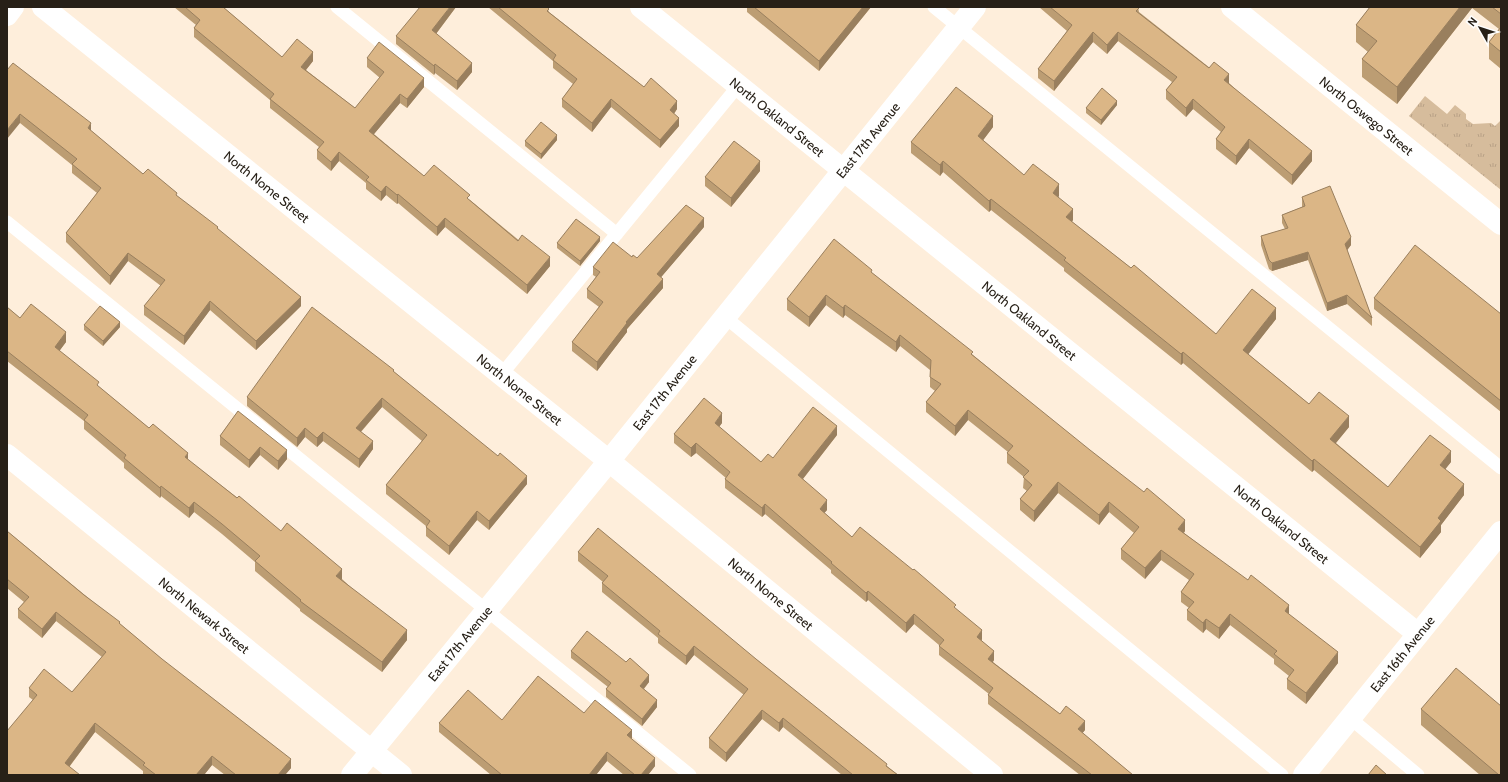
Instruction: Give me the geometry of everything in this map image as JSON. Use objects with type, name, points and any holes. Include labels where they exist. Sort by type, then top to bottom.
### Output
[{"type":"street","points":[[7,15],[13,7]]},
{"type":"street","name":"North Nome Street","points":[[43,7],[609,461],[992,775]]},
{"type":"street","name":"North Oakland Street","points":[[641,7],[1418,634]]},
{"type":"street","name":"East 17th Avenue","points":[[352,775],[609,461],[975,7]]},
{"type":"street","name":"North Oswego Street","points":[[1232,7],[1501,224]]},
{"type":"street","name":"North Newark Street","points":[[7,455],[401,775]]},
{"type":"street","name":"East 16th Avenue","points":[[1304,775],[1501,534]]},
{"type":"lane","points":[[337,7],[617,234]]},
{"type":"lane","points":[[934,7],[1501,468]]},
{"type":"lane","points":[[502,375],[738,86]]},
{"type":"lane","points":[[7,222],[487,609],[690,775]]},
{"type":"lane","points":[[725,317],[1282,775]]},
{"type":"lane","points":[[1350,718],[1418,775]]},
{"type":"green space","points":[[1425,96],[1447,114],[1455,105],[1466,114],[1466,119],[1473,124],[1491,123],[1495,126],[1501,120],[1501,190],[1409,116]]},
{"type":"building","points":[[185,7],[223,7],[282,57],[297,39],[313,52],[301,67],[355,108],[384,72],[367,58],[379,42],[424,78],[407,99],[400,94],[369,131],[424,176],[434,165],[470,195],[467,198],[518,241],[522,235],[550,257],[527,285],[445,218],[437,227],[398,194],[397,195],[386,186],[381,192],[366,180],[369,177],[339,152],[331,162],[317,150],[324,142],[270,99],[274,94],[194,28],[200,20]]},
{"type":"building","points":[[420,7],[450,7],[432,30],[472,63],[457,81],[435,64],[434,66],[396,36]]},
{"type":"building","points":[[498,7],[547,7],[549,9],[547,11],[644,87],[651,78],[677,101],[670,110],[679,118],[660,140],[611,99],[592,123],[562,99],[577,79],[553,60],[556,55]]},
{"type":"building","points":[[754,7],[863,7],[819,61]]},
{"type":"building","points":[[1050,7],[1138,7],[1139,8],[1136,11],[1209,68],[1214,62],[1229,74],[1224,80],[1312,151],[1292,175],[1249,139],[1236,156],[1216,139],[1225,127],[1193,99],[1186,108],[1166,90],[1177,77],[1118,32],[1107,45],[1093,32],[1054,81],[1038,69],[1072,25]]},
{"type":"building","points":[[1370,7],[1460,7],[1397,87],[1362,59],[1377,41],[1356,25]]},
{"type":"building","points":[[1492,7],[1501,7],[1501,14]]},
{"type":"building","points":[[1501,27],[1501,52],[1489,42]]},
{"type":"building","points":[[13,63],[91,123],[88,128],[143,174],[148,169],[177,193],[176,195],[218,227],[217,228],[301,297],[256,341],[210,301],[184,336],[144,306],[165,280],[128,253],[110,276],[66,233],[101,188],[72,164],[77,159],[20,114],[7,130],[7,70]]},
{"type":"building","points":[[956,87],[993,116],[978,136],[1024,175],[1033,164],[1059,184],[1053,193],[1073,209],[1066,217],[1131,268],[1134,265],[1216,334],[1252,289],[1276,308],[1243,350],[1309,404],[1319,392],[1349,416],[1330,439],[1388,487],[1430,435],[1451,451],[1440,465],[1464,484],[1438,518],[1441,521],[1420,547],[1314,459],[1312,461],[1183,352],[1181,354],[1064,260],[1066,258],[991,199],[989,201],[943,161],[940,165],[911,142]]},
{"type":"building","points":[[1102,88],[1117,101],[1101,120],[1086,108]]},
{"type":"building","points":[[541,122],[557,135],[541,154],[525,141]]},
{"type":"building","points":[[734,141],[760,161],[731,198],[705,177]]},
{"type":"building","points":[[1330,186],[1351,237],[1345,244],[1372,318],[1347,295],[1327,303],[1308,252],[1272,263],[1269,260],[1261,236],[1288,228],[1282,215],[1305,206],[1302,197]]},
{"type":"building","points":[[686,205],[704,218],[657,274],[663,279],[626,322],[627,323],[597,362],[572,342],[603,302],[587,289],[600,272],[593,267],[613,242],[632,257],[633,255],[637,258]]},
{"type":"building","points":[[576,219],[600,237],[580,261],[557,243]]},
{"type":"building","points":[[834,239],[872,270],[871,272],[973,352],[971,354],[1090,450],[1144,492],[1147,488],[1185,520],[1178,529],[1248,580],[1251,575],[1289,605],[1285,611],[1338,652],[1306,693],[1287,679],[1294,670],[1274,654],[1277,651],[1230,614],[1219,628],[1206,619],[1203,623],[1187,610],[1194,602],[1181,592],[1194,574],[1161,550],[1145,568],[1121,549],[1139,527],[1109,502],[1099,515],[1058,482],[1034,511],[1020,499],[1032,485],[1023,477],[1029,471],[1007,453],[1013,446],[968,410],[955,426],[926,402],[941,384],[930,377],[931,360],[900,335],[896,342],[845,305],[843,308],[826,295],[809,317],[787,299]]},
{"type":"building","points":[[1415,245],[1501,314],[1501,401],[1374,298]]},
{"type":"building","points":[[31,304],[66,332],[55,347],[99,382],[97,385],[149,428],[153,424],[188,453],[185,457],[237,498],[239,496],[281,531],[287,523],[342,569],[336,576],[407,630],[382,662],[300,601],[301,600],[255,561],[260,556],[194,502],[189,508],[161,486],[160,488],[124,458],[126,455],[84,420],[88,415],[7,351],[7,307],[20,318]]},
{"type":"building","points":[[100,306],[120,322],[103,341],[84,325]]},
{"type":"building","points":[[312,307],[394,370],[393,371],[498,456],[500,453],[527,476],[489,521],[477,511],[449,546],[426,527],[430,521],[386,485],[427,435],[382,398],[356,428],[373,441],[359,459],[323,432],[317,438],[305,428],[297,438],[247,397]]},
{"type":"building","points":[[704,398],[722,413],[715,423],[761,462],[768,454],[773,458],[813,407],[837,426],[798,475],[827,500],[820,509],[852,537],[860,527],[913,570],[914,569],[956,605],[954,607],[982,630],[977,637],[994,651],[988,659],[1060,714],[1066,706],[1085,721],[1078,729],[1133,775],[1092,775],[988,695],[993,688],[939,646],[944,640],[914,614],[906,623],[868,591],[866,593],[765,504],[762,508],[725,479],[730,472],[696,443],[691,448],[674,434]]},
{"type":"building","points":[[238,411],[287,450],[278,461],[260,447],[249,460],[220,436]]},
{"type":"building","points":[[598,528],[756,659],[887,764],[886,766],[898,775],[853,775],[783,718],[779,723],[762,710],[726,753],[709,738],[748,689],[694,646],[686,656],[658,634],[660,631],[602,583],[608,576],[578,552]]},
{"type":"building","points":[[7,531],[84,595],[120,622],[119,623],[162,659],[291,759],[278,775],[236,775],[212,756],[196,775],[156,775],[143,765],[145,763],[95,723],[65,763],[80,775],[7,775],[7,731],[37,695],[29,688],[44,669],[72,692],[106,652],[56,612],[42,629],[18,609],[29,597],[7,579]]},
{"type":"building","points":[[587,631],[626,662],[630,658],[649,675],[640,686],[657,700],[642,719],[606,689],[611,683],[571,651]]},
{"type":"building","points":[[1456,668],[1501,706],[1501,775],[1499,775],[1421,709]]},
{"type":"building","points":[[538,676],[584,713],[595,700],[632,730],[627,735],[655,758],[641,775],[635,775],[607,752],[589,775],[502,775],[439,723],[468,690],[502,720]]},
{"type":"building","points":[[1376,765],[1387,775],[1368,775]]}]
